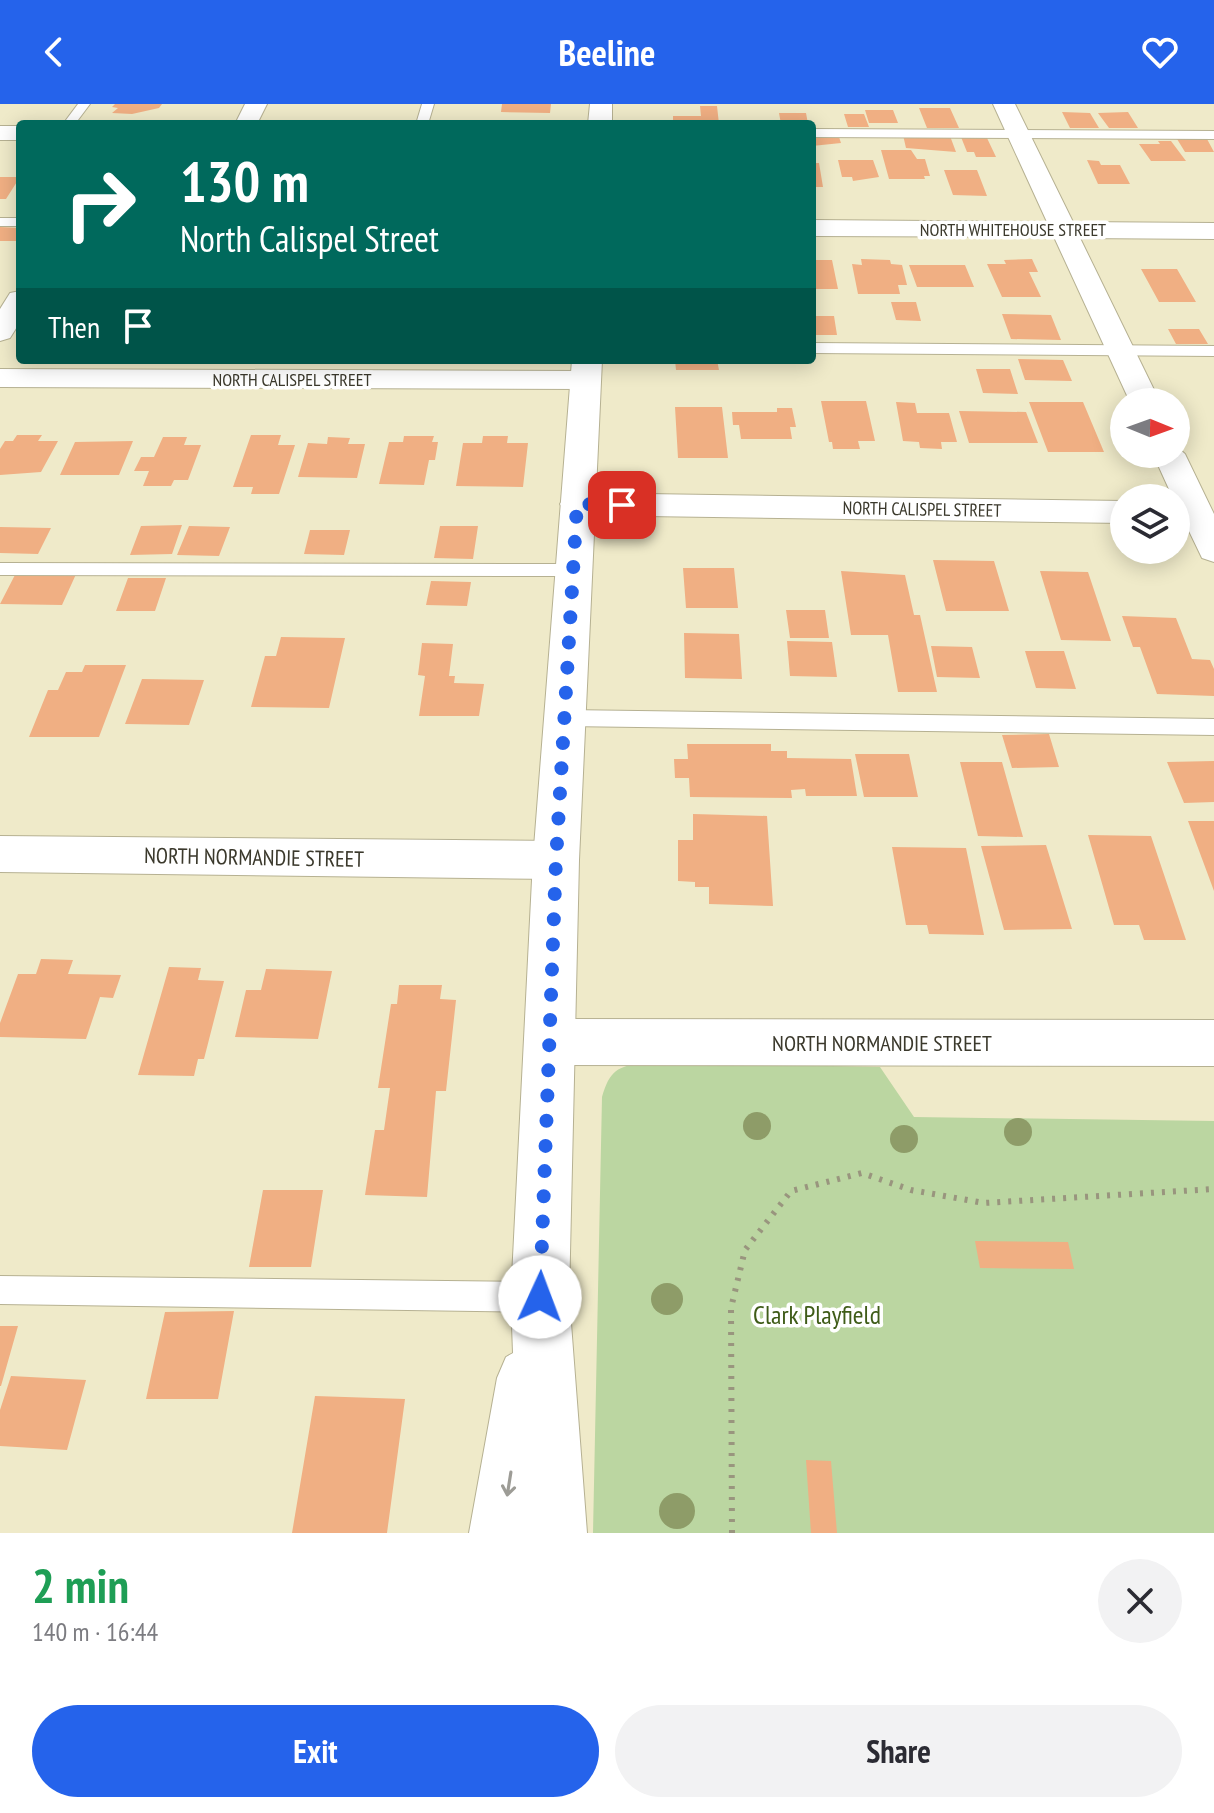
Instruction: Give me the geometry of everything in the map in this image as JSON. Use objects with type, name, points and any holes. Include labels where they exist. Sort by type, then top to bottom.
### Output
[{"type":"street","points":[[1004,104],[1138,388]]},
{"type":"street","name":"NORTH WHITEHOUSE STREET","points":[[816,228],[1214,231]]},
{"type":"street","points":[[0,332],[16,306]]},
{"type":"street","points":[[554,1533],[540,1297],[556,860],[586,370]]},
{"type":"street","name":"NORTH CALISPEL STREET","points":[[0,378],[586,370]]},
{"type":"street","points":[[1175,468],[1214,550]]},
{"type":"street","name":"NORTH CALISPEL STREET","points":[[577,504],[1110,512]]},
{"type":"street","name":"NORTH NORMANDIE STREET","points":[[0,854],[556,860]]},
{"type":"street","name":"NORTH NORMANDIE STREET","points":[[550,1042],[1214,1043]]},
{"type":"street","points":[[502,1533],[540,1297]]},
{"type":"lane","points":[[816,133],[1214,135]]},
{"type":"lane","points":[[816,348],[1214,351]]},
{"type":"lane","points":[[0,569],[575,570]]},
{"type":"lane","points":[[566,718],[1214,727]]},
{"type":"lane","points":[[0,1290],[540,1297]]},
{"type":"path","points":[[732,1533],[731,1308],[745,1250],[791,1191],[862,1173],[911,1190],[984,1203],[1214,1189]]},
{"type":"green space","name":"Clark Playfield","points":[[644,1062],[880,1067],[914,1117],[1214,1121],[1214,1533],[593,1533],[602,1097],[616,1071]]},
{"type":"building","points":[[115,104],[162,104],[159,108],[132,114],[112,113],[118,108],[112,107]]},
{"type":"building","points":[[502,104],[551,104],[550,113],[501,112]]},
{"type":"building","points":[[700,106],[717,106],[719,120],[673,120],[673,116],[701,116]]},
{"type":"building","points":[[919,108],[950,108],[959,128],[927,128]]},
{"type":"building","points":[[865,110],[893,110],[898,123],[869,123]]},
{"type":"building","points":[[1062,112],[1090,113],[1099,128],[1070,128]]},
{"type":"building","points":[[1128,112],[1138,128],[1109,128],[1098,113]]},
{"type":"building","points":[[779,113],[806,113],[807,120],[780,120]]},
{"type":"building","points":[[844,114],[864,114],[869,127],[848,127]]},
{"type":"building","points":[[816,134],[838,134],[841,143],[816,146]]},
{"type":"building","points":[[903,135],[950,136],[956,152],[906,148]]},
{"type":"building","points":[[961,137],[987,138],[996,157],[976,157],[974,152],[967,152]]},
{"type":"building","points":[[1177,139],[1207,139],[1214,152],[1185,152]]},
{"type":"building","points":[[1158,141],[1171,141],[1186,161],[1151,161],[1139,144],[1160,144]]},
{"type":"building","points":[[881,150],[911,150],[917,159],[925,159],[930,176],[924,176],[925,179],[889,179]]},
{"type":"building","points":[[838,160],[873,160],[879,177],[853,181],[852,177],[842,177]]},
{"type":"building","points":[[1087,160],[1099,161],[1101,165],[1120,165],[1130,184],[1098,184]]},
{"type":"building","points":[[816,163],[819,163],[823,187],[816,187]]},
{"type":"building","points":[[944,170],[977,170],[987,196],[953,195]]},
{"type":"building","points":[[0,177],[16,177],[16,183],[6,199],[0,199]]},
{"type":"building","points":[[0,227],[16,228],[16,241],[0,241]]},
{"type":"building","points":[[861,259],[890,260],[891,264],[902,265],[907,285],[898,285],[900,294],[858,294],[852,264],[862,265]]},
{"type":"building","points":[[1032,259],[1038,272],[1029,272],[1041,297],[1002,297],[987,264]]},
{"type":"building","points":[[816,260],[832,260],[838,289],[816,289]]},
{"type":"building","points":[[909,265],[965,265],[974,287],[917,287]]},
{"type":"building","points":[[1141,269],[1177,269],[1196,302],[1159,302]]},
{"type":"building","points":[[891,302],[916,302],[921,321],[896,320]]},
{"type":"building","points":[[1002,314],[1051,315],[1061,340],[1011,339]]},
{"type":"building","points":[[816,316],[834,316],[837,335],[816,335]]},
{"type":"building","points":[[1168,329],[1199,329],[1208,344],[1176,344]]},
{"type":"building","points":[[1018,359],[1063,360],[1072,381],[1025,380]]},
{"type":"building","points":[[675,364],[718,364],[719,370],[676,370]]},
{"type":"building","points":[[976,369],[1010,369],[1018,394],[983,393]]},
{"type":"building","points":[[821,401],[866,401],[875,441],[858,441],[860,449],[833,449]]},
{"type":"building","points":[[896,402],[915,403],[917,413],[949,413],[957,442],[941,442],[942,449],[920,448],[919,442],[903,441]]},
{"type":"building","points":[[1029,402],[1083,402],[1104,452],[1048,452]]},
{"type":"building","points":[[675,407],[722,407],[728,458],[678,458]]},
{"type":"building","points":[[777,408],[792,408],[796,427],[790,427],[792,439],[741,439],[739,425],[733,425],[732,412],[777,412]]},
{"type":"building","points":[[959,411],[1026,412],[1038,443],[969,443]]},
{"type":"building","points":[[17,435],[42,435],[38,441],[58,441],[41,472],[0,475],[0,449],[5,441],[13,441]]},
{"type":"building","points":[[251,435],[281,435],[278,445],[295,445],[279,494],[251,494],[253,487],[233,487]]},
{"type":"building","points":[[404,436],[434,436],[432,442],[438,442],[435,460],[429,460],[424,485],[379,484],[389,442],[403,442]]},
{"type":"building","points":[[483,436],[508,436],[507,443],[528,443],[523,487],[456,486],[463,443],[482,443]]},
{"type":"building","points":[[163,437],[187,437],[184,445],[201,445],[188,480],[174,480],[171,486],[143,486],[149,471],[134,471],[141,457],[154,457]]},
{"type":"building","points":[[328,437],[350,438],[348,444],[365,444],[357,478],[298,477],[308,443],[327,444]]},
{"type":"building","points":[[133,441],[119,475],[60,475],[75,442]]},
{"type":"building","points":[[182,525],[172,554],[130,555],[141,526]]},
{"type":"building","points":[[189,526],[230,527],[219,556],[177,555]]},
{"type":"building","points":[[440,526],[478,526],[473,559],[434,558]]},
{"type":"building","points":[[0,527],[51,528],[38,554],[0,553]]},
{"type":"building","points":[[310,530],[350,530],[344,555],[304,554]]},
{"type":"building","points":[[933,560],[994,561],[1009,611],[946,611]]},
{"type":"building","points":[[683,568],[734,568],[738,608],[686,608]]},
{"type":"building","points":[[17,571],[77,572],[62,605],[0,604]]},
{"type":"building","points":[[841,571],[905,575],[914,615],[920,615],[937,692],[898,692],[888,635],[851,635]]},
{"type":"building","points":[[1040,571],[1088,572],[1111,641],[1061,640]]},
{"type":"building","points":[[128,578],[166,578],[155,611],[116,611]]},
{"type":"building","points":[[431,581],[471,582],[467,606],[426,605]]},
{"type":"building","points":[[786,610],[825,610],[829,638],[790,638]]},
{"type":"building","points":[[1122,616],[1176,618],[1192,659],[1210,660],[1214,669],[1214,696],[1157,694],[1140,647],[1133,647]]},
{"type":"building","points":[[684,633],[739,634],[742,679],[685,678]]},
{"type":"building","points":[[281,637],[345,638],[329,708],[251,707],[265,656],[276,656]]},
{"type":"building","points":[[787,641],[832,642],[837,677],[790,676]]},
{"type":"building","points":[[422,643],[453,644],[449,676],[455,676],[454,683],[484,684],[479,716],[419,716],[425,676],[418,675]]},
{"type":"building","points":[[931,646],[972,647],[980,678],[937,677]]},
{"type":"building","points":[[1025,651],[1064,651],[1076,689],[1036,688]]},
{"type":"building","points":[[85,665],[126,665],[99,737],[29,737],[48,690],[58,690],[66,672],[82,672]]},
{"type":"building","points":[[142,679],[204,680],[189,725],[125,724]]},
{"type":"building","points":[[1049,734],[1059,767],[1012,768],[1002,735]]},
{"type":"building","points":[[687,744],[771,744],[771,751],[787,751],[787,758],[851,759],[857,796],[806,796],[805,789],[791,790],[792,798],[690,797],[689,778],[675,778],[674,759],[688,759]]},
{"type":"building","points":[[855,754],[909,754],[918,797],[864,797]]},
{"type":"building","points":[[1214,761],[1214,802],[1184,803],[1167,762]]},
{"type":"building","points":[[960,762],[1002,762],[1023,837],[978,836]]},
{"type":"building","points":[[693,814],[767,816],[773,906],[709,904],[709,887],[695,887],[695,882],[678,881],[678,840],[693,840]]},
{"type":"building","points":[[1188,821],[1214,821],[1214,891]]},
{"type":"building","points":[[1088,835],[1151,836],[1186,940],[1144,940],[1139,925],[1114,925]]},
{"type":"building","points":[[1046,845],[1072,929],[1004,930],[981,846]]},
{"type":"building","points":[[892,847],[966,848],[984,935],[929,934],[927,925],[906,925]]},
{"type":"building","points":[[41,959],[73,960],[68,974],[121,975],[113,998],[100,997],[86,1039],[0,1037],[0,1023],[18,974],[36,974]]},
{"type":"building","points":[[169,967],[201,968],[198,980],[224,981],[204,1059],[198,1059],[194,1076],[138,1075]]},
{"type":"building","points":[[266,969],[332,971],[318,1039],[235,1037],[246,990],[261,990]]},
{"type":"building","points":[[399,985],[442,985],[440,999],[456,1000],[446,1091],[436,1091],[427,1197],[365,1195],[375,1130],[384,1130],[390,1088],[378,1088],[391,1004],[397,1004]]},
{"type":"building","points":[[263,1190],[323,1190],[311,1267],[249,1267]]},
{"type":"building","points":[[975,1241],[1068,1242],[1074,1269],[980,1268]]},
{"type":"building","points":[[234,1311],[218,1399],[146,1399],[165,1312]]},
{"type":"building","points":[[0,1326],[18,1326],[1,1386],[0,1386]]},
{"type":"building","points":[[11,1376],[86,1380],[67,1450],[0,1446],[0,1410]]},
{"type":"building","points":[[315,1396],[405,1399],[387,1533],[292,1533]]},
{"type":"building","points":[[806,1460],[831,1461],[837,1533],[811,1533]]},
{"type":"route","points":[[540,1297],[556,860],[577,504],[622,505]]}]
